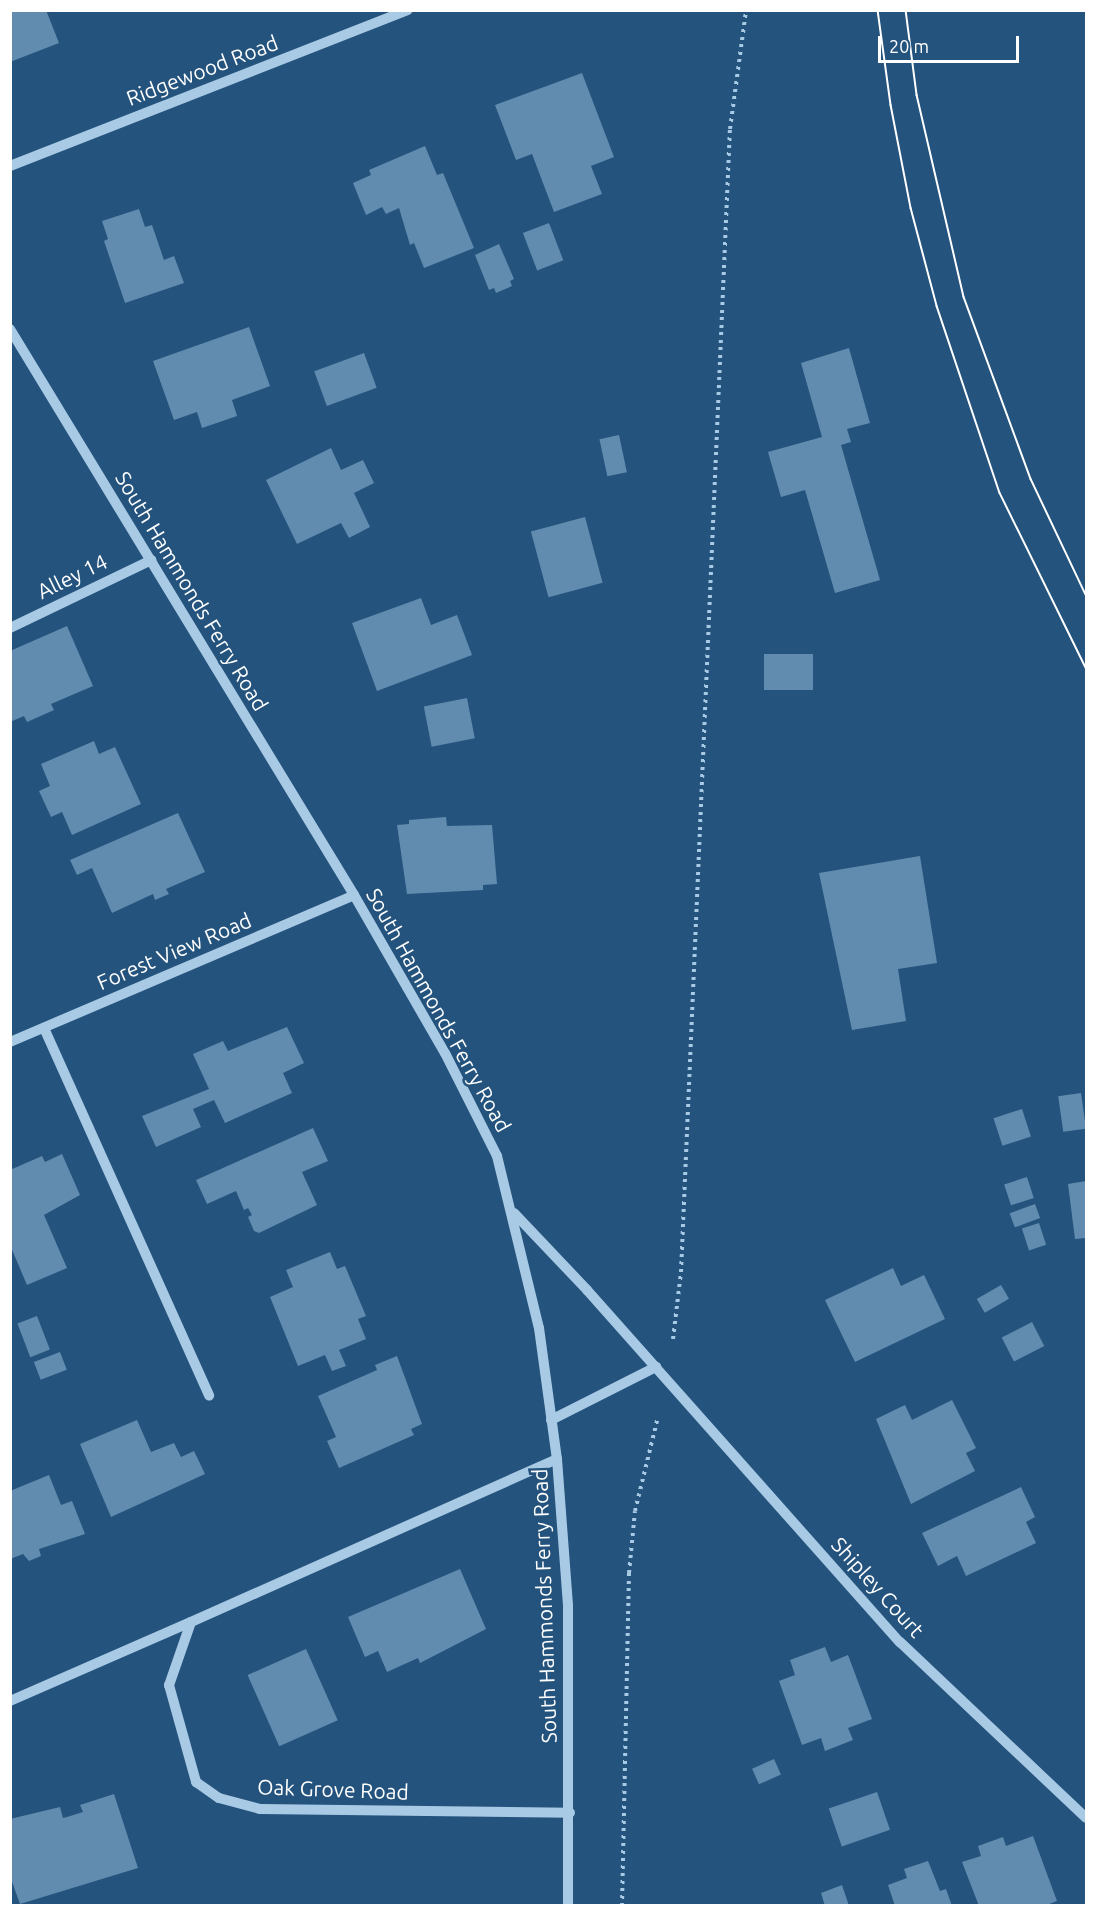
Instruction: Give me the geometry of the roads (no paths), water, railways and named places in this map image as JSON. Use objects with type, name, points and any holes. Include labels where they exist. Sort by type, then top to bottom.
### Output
[{"type":"street","name":"Ridgewood Road","points":[[10,166],[408,10]]},
{"type":"street","name":"South Hammonds Ferry Road","points":[[10,329],[354,895],[445,1053],[497,1156],[514,1213],[539,1329],[557,1459],[567,1605],[570,1813],[568,1905]]},
{"type":"street","name":"Alley 14","points":[[10,628],[151,560]]},
{"type":"street","name":"Forest View Road","points":[[10,1042],[354,895]]},
{"type":"street","points":[[44,1028],[208,1396]]},
{"type":"street","name":"Shipley Court","points":[[514,1213],[668,1380],[900,1642],[1086,1818]]},
{"type":"street","points":[[551,1420],[656,1367]]},
{"type":"street","points":[[10,1701],[557,1459]]},
{"type":"street","name":"Oak Grove Road","points":[[191,1622],[169,1685],[196,1782],[219,1798],[260,1809],[570,1813]]},
{"type":"tram line","points":[[878,10],[891,105],[911,208],[937,306],[1000,493],[1086,668]]},
{"type":"tram line","points":[[906,10],[917,95],[964,297],[1031,479],[1086,595]]}]
